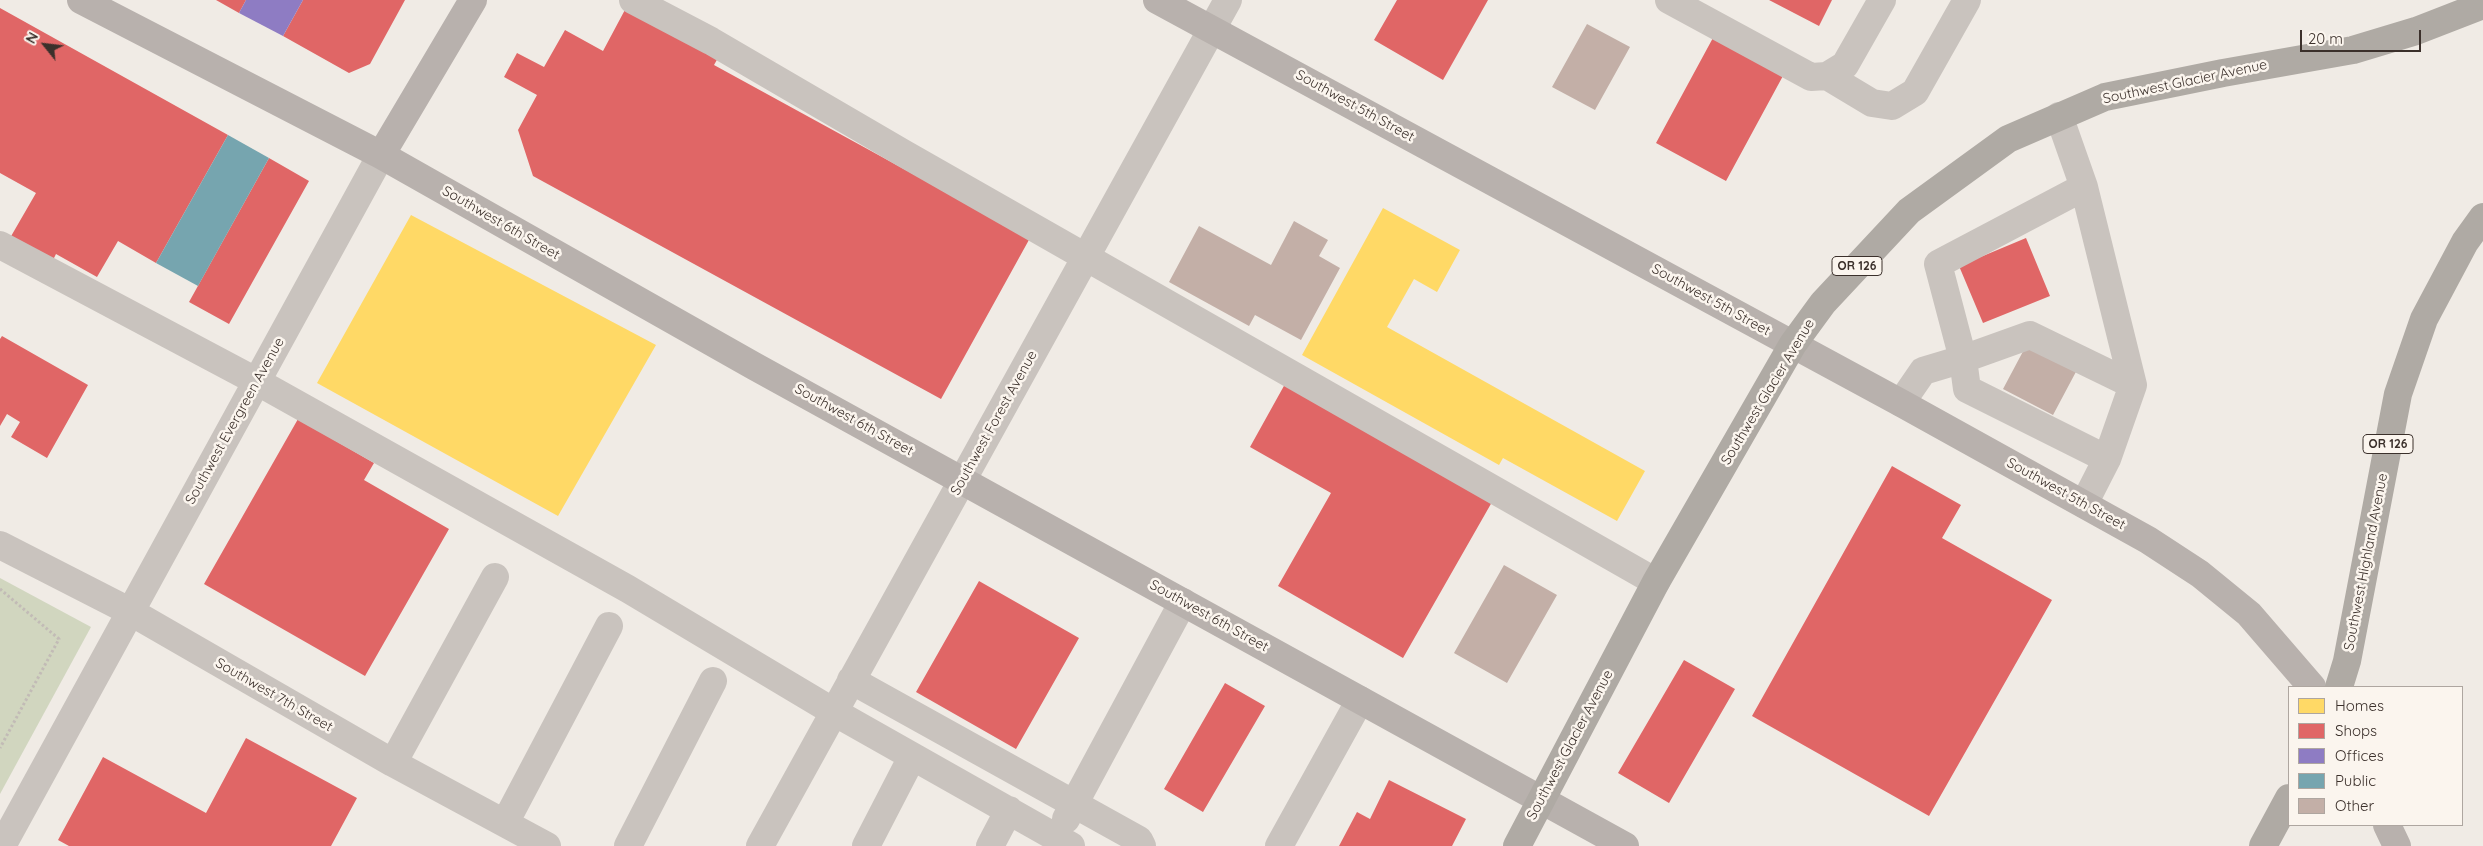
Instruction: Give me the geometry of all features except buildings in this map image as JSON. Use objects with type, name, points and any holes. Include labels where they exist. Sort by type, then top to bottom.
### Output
[{"type":"highway","name":"OR 126","points":[[2416,31],[2460,0]]},
{"type":"highway","name":"Southwest Glacier Avenue","points":[[1517,846],[1656,582],[1793,344],[1822,303],[1910,211],[2008,139],[2105,97],[2223,73],[2352,50],[2416,31],[2483,5]]},
{"type":"highway","name":"Southwest Highland Avenue","points":[[2339,686],[2347,661],[2398,394],[2424,319],[2465,242],[2483,217]]},
{"type":"highway","points":[[2263,846],[2288,800]]},
{"type":"main road","name":"Southwest 6th Street","points":[[81,0],[382,155],[754,366],[1625,846]]},
{"type":"main road","name":"Southwest Evergreen Avenue","points":[[382,155],[473,0]]},
{"type":"main road","name":"Southwest 5th Street","points":[[1157,0],[1793,344],[2148,540],[2200,574],[2249,614],[2311,686]]},
{"type":"main road","points":[[2387,826],[2397,846]]},
{"type":"street","points":[[633,0],[711,41],[1656,582]]},
{"type":"street","name":"Southwest Forest Avenue","points":[[760,846],[1228,0]]},
{"type":"street","points":[[1669,0],[1811,77],[1827,76],[1845,65],[1882,0]]},
{"type":"street","points":[[1827,76],[1872,103],[1892,106],[1915,92],[1967,0]]},
{"type":"street","points":[[2059,116],[2084,187],[2133,384],[2107,459],[2084,504]]},
{"type":"street","name":"Southwest Evergreen Avenue","points":[[2,846],[256,381],[382,155]]},
{"type":"street","points":[[2084,187],[1938,264],[1963,359],[1967,390],[2107,459]]},
{"type":"street","points":[[0,245],[256,381],[628,589],[834,712],[1064,842],[1075,803],[1183,602]]},
{"type":"street","points":[[1900,403],[1922,371],[1963,359],[2030,335],[2133,384]]},
{"type":"street","name":"Southwest 7th Street","points":[[0,545],[131,612],[393,763],[548,846]]},
{"type":"street","points":[[393,763],[495,577]]},
{"type":"street","points":[[505,823],[609,626]]},
{"type":"street","points":[[852,680],[1075,803],[1139,840],[1142,846]]},
{"type":"street","points":[[628,846],[713,682]]},
{"type":"street","points":[[1279,846],[1360,700]]},
{"type":"street","points":[[866,846],[912,757]]},
{"type":"street","points":[[990,846],[1009,810]]},
{"type":"path","points":[[0,589],[60,639],[0,748]]},
{"type":"green space","points":[[0,578],[91,627],[0,794]]}]
